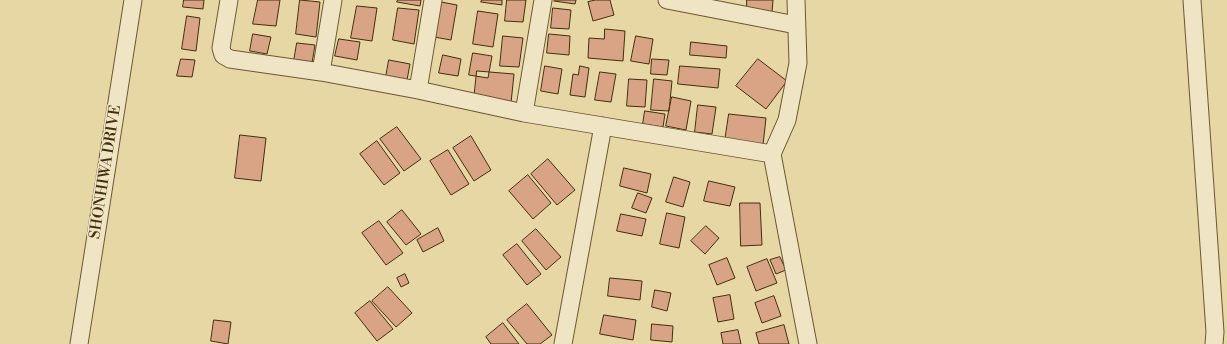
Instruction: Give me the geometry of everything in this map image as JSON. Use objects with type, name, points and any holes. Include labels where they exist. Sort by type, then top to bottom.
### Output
[{"type":"street","name":"SHONHIWA DRIVE","points":[[79,344],[132,0]]},
{"type":"street","points":[[229,0],[221,48],[223,55],[230,59],[321,72],[418,90],[524,113],[772,154]]},
{"type":"street","points":[[321,72],[333,0]]},
{"type":"street","points":[[418,90],[433,0]]},
{"type":"street","points":[[524,113],[543,0]]},
{"type":"street","points":[[667,0],[796,25]]},
{"type":"street","points":[[796,0],[798,64],[787,120],[772,154],[808,344]]},
{"type":"street","points":[[1192,0],[1215,332],[1214,344]]},
{"type":"street","points":[[563,344],[603,126]]},
{"type":"building","points":[[184,0],[204,0],[203,9],[183,7]]},
{"type":"building","points":[[258,0],[280,0],[276,26],[253,24]]},
{"type":"building","points":[[300,0],[320,2],[316,37],[296,34]]},
{"type":"building","points":[[398,0],[421,0],[420,6],[397,2]]},
{"type":"building","points":[[482,0],[502,0],[502,5],[481,2]]},
{"type":"building","points":[[507,0],[526,0],[523,22],[505,21]]},
{"type":"building","points":[[576,0],[575,4],[554,1]]},
{"type":"building","points":[[596,0],[610,0],[614,15],[593,21],[588,2]]},
{"type":"building","points":[[747,0],[773,0],[772,12],[747,9]]},
{"type":"building","points":[[441,2],[457,5],[451,40],[434,37]]},
{"type":"building","points":[[357,6],[377,8],[372,41],[351,38]]},
{"type":"building","points":[[398,8],[419,10],[414,44],[393,40]]},
{"type":"building","points":[[553,8],[571,10],[569,29],[551,28]]},
{"type":"building","points":[[478,11],[498,14],[493,47],[473,44]]},
{"type":"building","points":[[187,16],[200,18],[196,51],[182,49]]},
{"type":"building","points":[[605,29],[625,31],[623,61],[588,58],[589,38],[604,39]]},
{"type":"building","points":[[253,34],[271,37],[267,54],[250,51]]},
{"type":"building","points":[[549,34],[570,36],[569,55],[547,53]]},
{"type":"building","points":[[503,36],[523,38],[519,67],[500,66]]},
{"type":"building","points":[[636,36],[653,39],[649,64],[631,61]]},
{"type":"building","points":[[339,39],[360,42],[357,60],[335,56]]},
{"type":"building","points":[[691,42],[727,46],[726,58],[690,55]]},
{"type":"building","points":[[297,43],[315,45],[312,63],[294,61]]},
{"type":"building","points":[[473,53],[492,56],[488,78],[469,75]]},
{"type":"building","points":[[443,55],[461,59],[458,76],[439,73]]},
{"type":"building","points":[[181,59],[195,60],[192,77],[177,76]]},
{"type":"building","points":[[652,59],[669,60],[667,75],[651,74]]},
{"type":"building","points":[[758,59],[787,81],[766,109],[736,86]]},
{"type":"building","points":[[389,60],[410,64],[407,80],[386,77]]},
{"type":"building","points":[[545,66],[562,69],[558,94],[541,91]]},
{"type":"building","points":[[580,66],[589,68],[585,97],[570,95],[573,74],[578,75]]},
{"type":"building","points":[[680,66],[720,69],[718,88],[678,84]]},
{"type":"building","points":[[477,71],[514,74],[511,103],[474,100]]},
{"type":"building","points":[[600,72],[616,74],[611,102],[595,100]]},
{"type":"building","points":[[629,79],[647,80],[645,107],[627,106]]},
{"type":"building","points":[[654,79],[672,81],[669,111],[651,110]]},
{"type":"building","points":[[672,97],[691,101],[686,130],[666,126]]},
{"type":"building","points":[[698,105],[716,107],[712,134],[695,132]]},
{"type":"building","points":[[645,111],[665,114],[663,127],[643,124]]},
{"type":"building","points":[[729,114],[766,118],[763,145],[725,141]]},
{"type":"building","points":[[397,127],[421,159],[404,171],[380,139]]},
{"type":"building","points":[[240,135],[266,138],[261,181],[235,178]]},
{"type":"building","points":[[471,136],[491,170],[474,181],[453,148]]},
{"type":"building","points":[[377,141],[400,173],[384,185],[360,154]]},
{"type":"building","points":[[448,150],[469,184],[451,195],[430,161]]},
{"type":"building","points":[[548,159],[575,190],[557,205],[531,174]]},
{"type":"building","points":[[624,168],[651,174],[647,193],[620,186]]},
{"type":"building","points":[[528,175],[551,203],[533,219],[509,191]]},
{"type":"building","points":[[674,177],[690,182],[683,207],[666,202]]},
{"type":"building","points":[[709,181],[735,187],[730,206],[704,201]]},
{"type":"building","points":[[638,193],[652,198],[646,213],[632,208]]},
{"type":"building","points":[[740,203],[760,203],[762,245],[741,246]]},
{"type":"building","points":[[402,210],[421,234],[406,245],[387,222]]},
{"type":"building","points":[[667,213],[685,217],[679,248],[660,244]]},
{"type":"building","points":[[621,214],[646,219],[642,236],[617,231]]},
{"type":"building","points":[[379,221],[403,253],[386,265],[362,233]]},
{"type":"building","points":[[706,226],[719,238],[705,254],[691,241]]},
{"type":"building","points":[[438,228],[444,241],[423,252],[417,240]]},
{"type":"building","points":[[536,229],[561,257],[546,270],[522,241]]},
{"type":"building","points":[[517,244],[541,274],[527,285],[503,255]]},
{"type":"building","points":[[780,257],[786,270],[776,274],[770,260]]},
{"type":"building","points":[[727,258],[735,278],[717,285],[709,265]]},
{"type":"building","points":[[767,259],[777,283],[756,291],[747,267]]},
{"type":"building","points":[[405,274],[409,283],[401,287],[397,278]]},
{"type":"building","points":[[610,278],[642,281],[640,300],[608,296]]},
{"type":"building","points":[[388,287],[412,313],[396,327],[372,301]]},
{"type":"building","points":[[655,290],[671,293],[667,311],[652,307]]},
{"type":"building","points":[[730,295],[734,319],[718,322],[713,298]]},
{"type":"building","points":[[774,296],[781,316],[762,323],[755,303]]},
{"type":"building","points":[[370,301],[393,329],[377,341],[355,313]]},
{"type":"building","points":[[527,304],[552,335],[540,344],[527,344],[507,320]]},
{"type":"building","points":[[604,315],[636,320],[633,340],[600,334]]},
{"type":"building","points":[[214,320],[231,322],[228,344],[211,341]]},
{"type":"building","points":[[503,323],[519,344],[491,344],[486,337]]},
{"type":"building","points":[[652,324],[673,326],[672,342],[651,340]]},
{"type":"building","points":[[784,325],[789,344],[759,344],[756,333]]},
{"type":"building","points":[[738,330],[741,344],[723,344],[721,333]]}]
